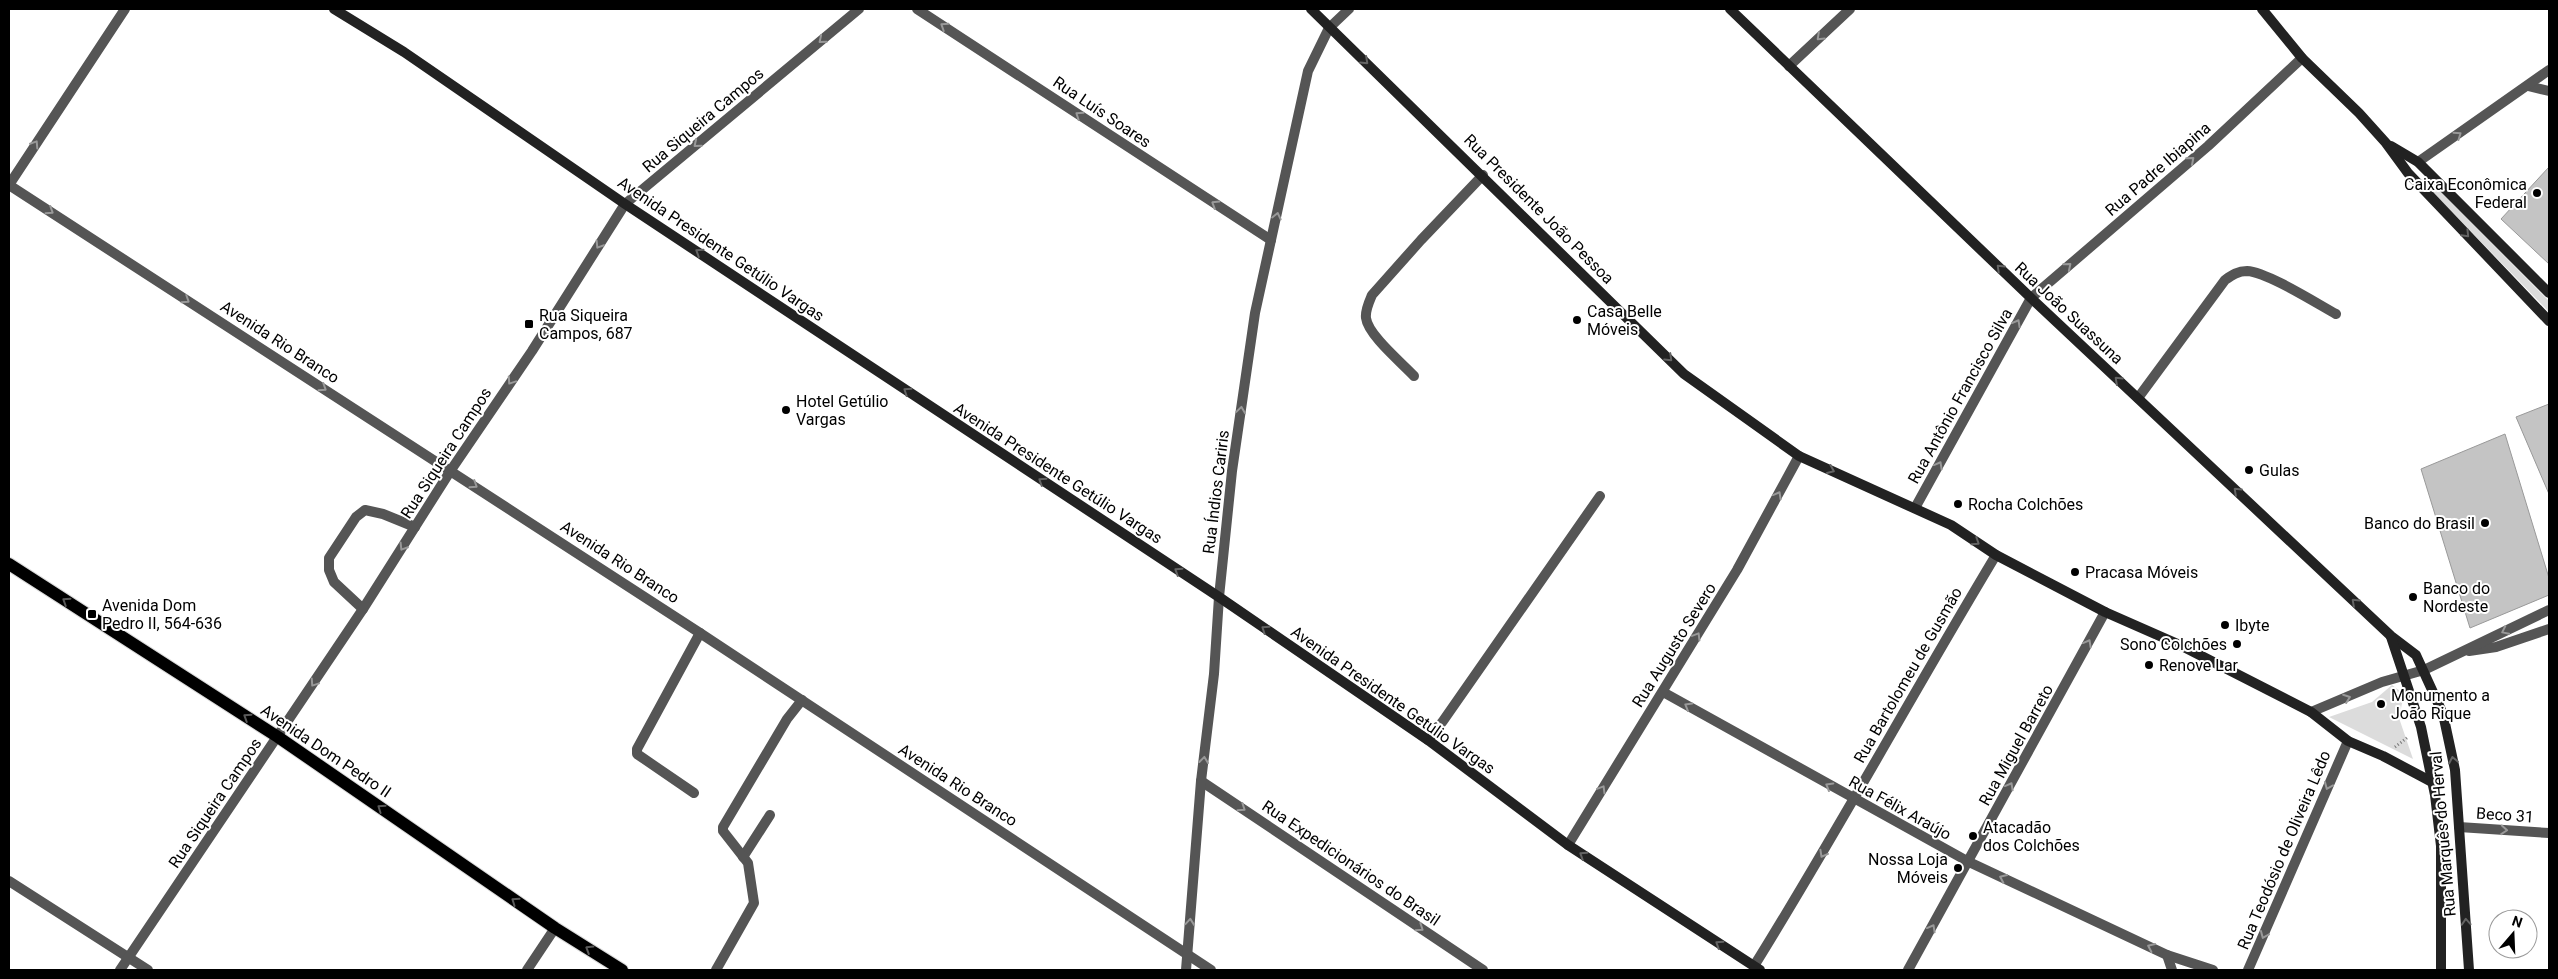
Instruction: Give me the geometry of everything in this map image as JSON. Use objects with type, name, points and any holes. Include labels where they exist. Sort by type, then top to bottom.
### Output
[{"type":"main road","name":"Avenida Presidente Getúlio Vargas","points":[[334,9],[404,52],[625,204],[1218,597],[1428,740],[1568,845],[1757,968]]},
{"type":"main road","name":"Rua Presidente João Pessoa","points":[[1311,9],[1483,175],[1684,374],[1799,456],[1951,525],[1996,555],[2105,612],[2180,645],[2311,712],[2348,741],[2383,756],[2432,782]]},
{"type":"main road","name":"Rua João Suassuna","points":[[1730,9],[2031,298],[2391,636],[2416,655],[2424,670]]},
{"type":"main road","points":[[2262,9],[2302,58],[2386,143],[2408,173],[2549,321]]},
{"type":"main road","points":[[2386,143],[2418,162],[2549,293]]},
{"type":"main road","name":"Avenida Dom Pedro II","points":[[9,564],[278,737],[555,928],[622,970]]},
{"type":"main road","name":"Rua João Suassuna","points":[[2391,636],[2405,677]]},
{"type":"main road","name":"Rua Marquês do Herval","points":[[2424,670],[2443,714],[2455,770],[2469,970]]},
{"type":"main road","name":"Rua Marquês do Herval","points":[[2405,677],[2421,726],[2432,782],[2441,846],[2442,970]]},
{"type":"street","points":[[9,185],[125,9]]},
{"type":"street","name":"Rua Siqueira Campos","points":[[120,970],[364,609],[451,470],[532,351],[625,204],[859,9]]},
{"type":"street","name":"Rua Luís Soares","points":[[917,9],[1271,240]]},
{"type":"street","points":[[1329,28],[1350,9]]},
{"type":"street","points":[[1789,66],[1850,9]]},
{"type":"street","name":"Rua Índios Cariris","points":[[1186,970],[1201,781],[1214,674],[1218,597],[1240,412],[1256,313],[1308,71],[1329,28]]},
{"type":"street","name":"Rua Padre Ibiapina","points":[[2031,298],[2208,146],[2302,58]]},
{"type":"street","points":[[2418,162],[2549,70]]},
{"type":"street","points":[[2528,86],[2549,91]]},
{"type":"street","points":[[1414,376],[1369,328],[1366,316],[1368,304],[1372,295],[1421,240],[1483,175]]},
{"type":"street","name":"Avenida Rio Branco","points":[[9,185],[451,470],[1210,970]]},
{"type":"street","points":[[2138,398],[2226,280],[2237,272],[2248,271],[2263,276],[2336,314]]},
{"type":"street","name":"Rua Antônio Francisco Silva","points":[[1915,508],[2031,298]]},
{"type":"street","name":"Rua Augusto Severo","points":[[1568,845],[1737,570],[1799,456]]},
{"type":"street","points":[[1428,740],[1443,722],[1600,496]]},
{"type":"street","points":[[364,609],[334,582],[329,570],[329,558],[356,518],[365,510],[383,514],[415,527]]},
{"type":"street","name":"Rua Bartolomeu de Gusmão","points":[[1757,968],[1853,799],[1996,555]]},
{"type":"street","points":[[2311,712],[2382,682],[2405,677],[2424,670],[2549,610]]},
{"type":"street","name":"Rua Miguel Barreto","points":[[1908,970],[2105,612]]},
{"type":"street","points":[[2465,651],[2496,647],[2549,629]]},
{"type":"street","points":[[694,793],[638,754],[637,749],[700,633]]},
{"type":"street","name":"Rua Félix Araújo","points":[[1663,692],[1969,862],[2167,954],[2212,970]]},
{"type":"street","points":[[716,970],[754,906],[750,868],[723,831],[724,824],[787,720],[802,700]]},
{"type":"street","name":"Rua Teodósio de Oliveira Lêdo","points":[[2248,970],[2348,741]]},
{"type":"street","name":"Rua Expedicionários do Brasil","points":[[1201,781],[1477,969]]},
{"type":"street","points":[[743,857],[770,815]]},
{"type":"street","name":"Beco 31","points":[[2459,827],[2549,833]]},
{"type":"street","points":[[9,881],[148,970]]},
{"type":"street","points":[[527,970],[555,928]]},
{"type":"street","points":[[2167,954],[2172,970]]},
{"type":"shaded area","points":[[2426,177],[2549,301],[2549,312],[2421,180]]},
{"type":"shaded area","points":[[2392,685],[2404,694],[2399,718],[2413,759],[2329,717],[2372,702]]},
{"type":"building","name":"Caixa Econômica Federal","points":[[2549,167],[2549,264],[2501,219]]},
{"type":"building","points":[[2549,404],[2549,494],[2516,417]]},
{"type":"building","name":"Banco do Brasil","points":[[2505,434],[2549,578],[2549,595],[2470,628],[2421,469]]},
{"type":"place","name":"Caixa Econômica Federal","points":[[2537,193]]},
{"type":"place","name":"Casa Belle Móveis","points":[[1577,320]]},
{"type":"place","name":"Rua Siqueira Campos, 687","points":[[529,324]]},
{"type":"place","name":"Hotel Getúlio Vargas","points":[[786,410]]},
{"type":"place","name":"Gulas","points":[[2249,470]]},
{"type":"place","name":"Rocha Colchões","points":[[1958,504]]},
{"type":"place","name":"Banco do Brasil","points":[[2485,523]]},
{"type":"place","name":"Pracasa Móveis","points":[[2075,572]]},
{"type":"place","name":"Banco do Nordeste","points":[[2413,597]]},
{"type":"place","name":"Avenida Dom Pedro II, 564-636","points":[[92,614]]},
{"type":"place","name":"Ibyte","points":[[2225,625]]},
{"type":"place","name":"Sono Colchões","points":[[2237,644]]},
{"type":"place","name":"Renove Lar","points":[[2149,665]]},
{"type":"place","name":"Monumento a João Rique","points":[[2381,704]]},
{"type":"place","name":"Atacadão dos Colchões","points":[[1973,836]]},
{"type":"place","name":"Nossa Loja Móveis","points":[[1958,868]]}]
